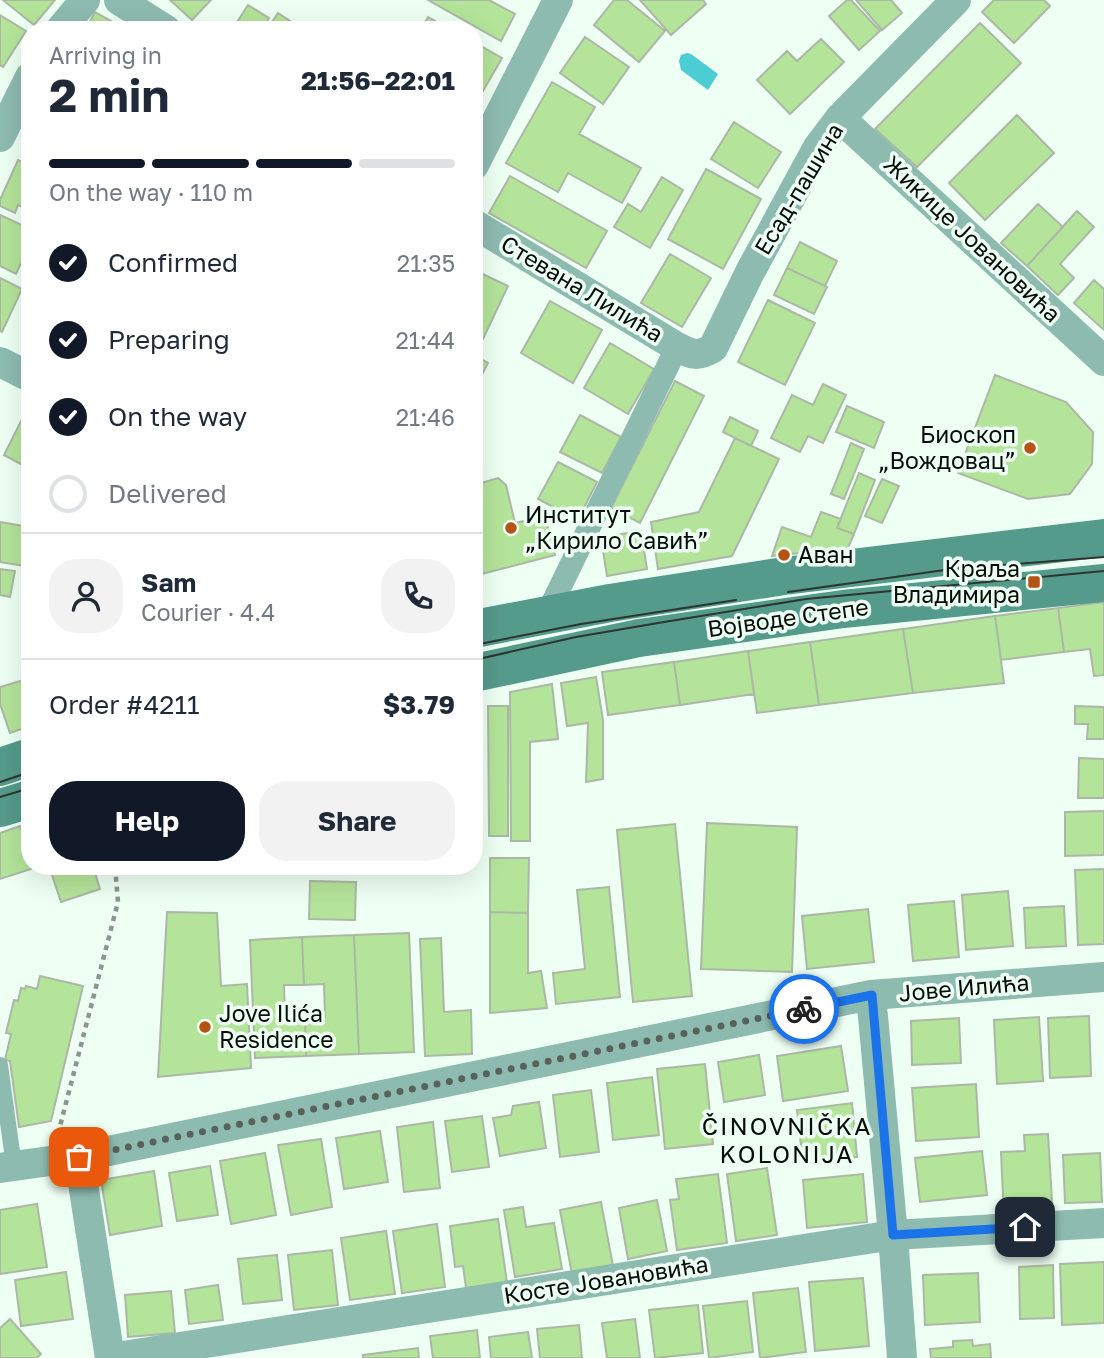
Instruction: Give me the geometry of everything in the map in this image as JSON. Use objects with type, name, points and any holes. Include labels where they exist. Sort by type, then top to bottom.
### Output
[{"type":"main road","name":"Војводе Степе","points":[[483,627],[610,603],[784,576],[1104,538]]},
{"type":"main road","name":"Војводе Степе","points":[[483,671],[639,638],[843,609],[1104,583]]},
{"type":"main road","points":[[0,767],[21,760]]},
{"type":"main road","points":[[0,808],[21,802]]},
{"type":"street","points":[[68,21],[85,0]]},
{"type":"street","points":[[119,0],[152,21]]},
{"type":"street","points":[[483,147],[557,0]]},
{"type":"street","name":"Есад-пашина","points":[[684,350],[702,354],[713,348],[750,272],[818,147],[840,118],[956,0]]},
{"type":"street","points":[[0,136],[21,95]]},
{"type":"street","name":"Жикице Јовановића","points":[[840,118],[1104,360]]},
{"type":"street","name":"Стевана Лилића","points":[[483,229],[684,350]]},
{"type":"street","points":[[545,616],[684,350]]},
{"type":"street","points":[[0,362],[21,372]]},
{"type":"street","name":"Јове Илића","points":[[7,1167],[65,1159],[872,995],[1104,977]]},
{"type":"street","points":[[872,995],[902,1358]]},
{"type":"street","points":[[65,1159],[110,1358]]},
{"type":"street","name":"Косте Јовановића","points":[[110,1358],[893,1235],[1104,1223]]},
{"type":"lane","points":[[0,1065],[7,1167]]},
{"type":"path","points":[[65,1159],[118,902],[116,875]]},
{"type":"water","points":[[687,53],[718,74],[708,90],[681,70],[681,55]]},
{"type":"building","points":[[3,0],[55,0],[37,21],[29,21]]},
{"type":"building","points":[[170,0],[211,0],[192,20]]},
{"type":"building","points":[[428,0],[489,0],[515,14],[501,41],[483,31],[483,21],[465,21]]},
{"type":"building","points":[[614,0],[627,0],[665,31],[639,62],[594,25]]},
{"type":"building","points":[[640,0],[703,0],[706,4],[671,35]]},
{"type":"building","points":[[847,0],[851,0],[880,31],[859,50],[829,16]]},
{"type":"building","points":[[856,0],[891,0],[902,13],[882,30]]},
{"type":"building","points":[[994,0],[1044,0],[1050,6],[1014,43],[982,12]]},
{"type":"building","points":[[248,5],[269,18],[267,21],[238,21]]},
{"type":"building","points":[[95,12],[111,21],[90,21]]},
{"type":"building","points":[[278,13],[290,21],[273,21]]},
{"type":"building","points":[[0,15],[21,28],[21,39],[3,67],[0,65]]},
{"type":"building","points":[[980,23],[1021,63],[917,167],[875,129]]},
{"type":"building","points":[[585,37],[629,67],[603,104],[560,73]]},
{"type":"building","points":[[821,39],[844,62],[790,114],[757,80],[787,51],[797,61]]},
{"type":"building","points":[[483,47],[502,58],[483,91]]},
{"type":"building","points":[[552,82],[595,107],[579,134],[641,168],[622,203],[568,173],[558,192],[506,163]]},
{"type":"building","points":[[1017,115],[1054,153],[985,220],[949,183]]},
{"type":"building","points":[[734,122],[781,152],[758,188],[711,159]]},
{"type":"building","points":[[18,160],[21,162],[21,206],[18,205],[15,213],[0,206],[0,200]]},
{"type":"building","points":[[706,169],[761,199],[723,269],[668,239]]},
{"type":"building","points":[[510,176],[607,231],[586,268],[489,213]]},
{"type":"building","points":[[662,177],[683,190],[650,248],[614,227],[628,204],[641,212]]},
{"type":"building","points":[[1038,204],[1063,227],[1027,266],[1001,243]]},
{"type":"building","points":[[1077,211],[1094,227],[1060,264],[1074,278],[1058,295],[1027,266]]},
{"type":"building","points":[[0,215],[21,225],[21,263],[16,274],[0,266]]},
{"type":"building","points":[[800,242],[837,261],[825,286],[787,268]]},
{"type":"building","points":[[670,254],[711,278],[682,327],[641,303]]},
{"type":"building","points":[[787,268],[827,287],[814,314],[774,295]]},
{"type":"building","points":[[483,274],[508,286],[483,339]]},
{"type":"building","points":[[0,278],[21,288],[21,291],[2,332]]},
{"type":"building","points":[[1094,280],[1104,289],[1104,330],[1074,303]]},
{"type":"building","points":[[768,300],[815,323],[785,385],[738,362]]},
{"type":"building","points":[[550,301],[602,330],[573,383],[521,353]]},
{"type":"building","points":[[610,343],[654,369],[628,414],[584,388]]},
{"type":"building","points":[[483,360],[488,363],[483,373]]},
{"type":"building","name":"Биоскоп „Вождовац”","points":[[995,375],[1066,402],[1093,432],[1092,464],[1070,494],[1028,499],[958,473]]},
{"type":"building","points":[[675,381],[704,396],[640,523],[611,508]]},
{"type":"building","points":[[823,384],[846,395],[823,443],[808,436],[800,452],[771,438],[792,395],[813,405]]},
{"type":"building","points":[[847,406],[884,422],[874,448],[836,432]]},
{"type":"building","points":[[580,415],[621,437],[602,473],[560,452]]},
{"type":"building","points":[[730,417],[758,431],[751,446],[723,432]]},
{"type":"building","points":[[21,421],[21,464],[4,455]]},
{"type":"building","points":[[735,438],[779,459],[732,556],[658,569],[651,522],[699,512]]},
{"type":"building","points":[[851,443],[864,449],[844,499],[831,494]]},
{"type":"building","points":[[558,462],[597,482],[578,520],[538,499]]},
{"type":"building","points":[[859,473],[875,480],[854,534],[837,528]]},
{"type":"building","name":"Институт „Кирило Савић”","points":[[498,478],[506,485],[515,523],[545,516],[555,555],[483,574],[483,482]]},
{"type":"building","points":[[882,479],[899,486],[882,523],[865,516]]},
{"type":"building","points":[[821,512],[841,519],[837,528],[854,534],[848,548],[772,556],[782,527],[811,537]]},
{"type":"building","points":[[0,522],[21,526],[21,565],[0,562]]},
{"type":"building","points":[[641,531],[647,569],[607,576],[601,537]]},
{"type":"building","points":[[0,569],[15,571],[10,597],[0,595]]},
{"type":"building","points":[[1104,602],[1104,675],[1094,676],[1090,649],[1064,652],[1058,608]]},
{"type":"building","points":[[1058,608],[1064,652],[1001,660],[995,616]]},
{"type":"building","points":[[995,616],[1004,683],[913,693],[903,629]]},
{"type":"building","points":[[903,629],[913,693],[819,705],[810,642]]},
{"type":"building","points":[[810,642],[819,705],[757,713],[748,651]]},
{"type":"building","points":[[748,651],[754,694],[680,705],[674,662]]},
{"type":"building","points":[[674,662],[680,705],[608,715],[602,672]]},
{"type":"building","points":[[596,677],[603,720],[603,779],[586,782],[588,723],[567,726],[561,683]]},
{"type":"building","points":[[21,681],[21,729],[10,733],[0,704],[0,687]]},
{"type":"building","points":[[552,684],[558,739],[530,742],[530,841],[511,841],[510,692]]},
{"type":"building","points":[[488,706],[508,706],[508,836],[489,836]]},
{"type":"building","points":[[1075,706],[1104,707],[1104,739],[1087,739],[1088,724],[1075,724]]},
{"type":"building","points":[[1079,758],[1104,759],[1104,798],[1078,798]]},
{"type":"building","points":[[1104,811],[1104,855],[1065,856],[1065,812]]},
{"type":"building","points":[[707,823],[797,827],[792,972],[701,969]]},
{"type":"building","points":[[675,824],[692,996],[633,1002],[617,830]]},
{"type":"building","points":[[20,826],[21,829],[21,872],[0,879],[0,833]]},
{"type":"building","points":[[490,858],[529,858],[528,913],[490,912]]},
{"type":"building","points":[[1104,869],[1104,944],[1078,945],[1075,870]]},
{"type":"building","points":[[52,875],[96,875],[100,889],[61,902]]},
{"type":"building","points":[[310,881],[356,882],[355,920],[309,919]]},
{"type":"building","points":[[609,887],[620,997],[556,1004],[553,973],[585,969],[577,890]]},
{"type":"building","points":[[1008,891],[1013,946],[966,950],[962,895]]},
{"type":"building","points":[[954,901],[959,957],[913,961],[908,905]]},
{"type":"building","points":[[1064,906],[1066,946],[1026,948],[1024,908]]},
{"type":"building","points":[[868,909],[874,962],[807,969],[802,916]]},
{"type":"building","name":"Jove Ilića Residence","points":[[167,912],[217,913],[221,986],[247,984],[251,1068],[158,1077]]},
{"type":"building","points":[[490,912],[528,913],[528,973],[541,971],[547,1008],[490,1013]]},
{"type":"building","points":[[409,933],[414,1052],[359,1054],[354,935]]},
{"type":"building","points":[[354,935],[359,1054],[306,1056],[305,1018],[325,1017],[324,984],[304,985],[302,937]]},
{"type":"building","points":[[302,937],[304,985],[284,985],[285,1019],[305,1018],[306,1056],[255,1058],[250,940]]},
{"type":"building","points":[[441,938],[444,1012],[471,1010],[472,1054],[425,1056],[420,939]]},
{"type":"building","points":[[40,976],[83,986],[51,1121],[19,1127],[10,1061],[5,1060],[11,1034],[6,1033],[14,1000],[18,1001],[21,988],[25,989],[26,986],[37,989]]},
{"type":"building","points":[[1089,1016],[1091,1076],[1050,1078],[1048,1018]]},
{"type":"building","points":[[1039,1017],[1043,1081],[997,1084],[994,1020]]},
{"type":"building","points":[[959,1018],[961,1063],[912,1065],[911,1021]]},
{"type":"building","points":[[841,1046],[848,1091],[783,1101],[777,1056]]},
{"type":"building","points":[[759,1055],[765,1095],[724,1102],[718,1062]]},
{"type":"building","points":[[705,1064],[713,1144],[665,1149],[657,1069]]},
{"type":"building","points":[[652,1077],[659,1135],[613,1140],[607,1083]]},
{"type":"building","points":[[976,1084],[979,1137],[916,1141],[912,1088]]},
{"type":"building","points":[[591,1090],[599,1152],[560,1157],[553,1095]]},
{"type":"building","points":[[539,1102],[546,1148],[500,1156],[493,1118],[511,1115],[513,1106]]},
{"type":"building","points":[[852,1103],[857,1157],[803,1163],[797,1110]]},
{"type":"building","points":[[482,1116],[489,1167],[452,1172],[445,1121]]},
{"type":"building","points":[[433,1122],[440,1188],[404,1192],[397,1127]]},
{"type":"building","points":[[380,1131],[388,1182],[344,1189],[336,1138]]},
{"type":"building","points":[[1048,1134],[1053,1218],[1004,1220],[1001,1152],[1025,1151],[1024,1135]]},
{"type":"building","points":[[321,1139],[332,1207],[291,1215],[278,1145]]},
{"type":"building","points":[[982,1151],[987,1195],[920,1202],[915,1158]]},
{"type":"building","points":[[265,1153],[276,1215],[231,1224],[220,1161]]},
{"type":"building","points":[[1100,1153],[1102,1202],[1065,1203],[1063,1155]]},
{"type":"building","points":[[210,1166],[218,1215],[177,1221],[169,1173]]},
{"type":"building","points":[[767,1168],[777,1235],[736,1241],[727,1174]]},
{"type":"building","points":[[154,1171],[162,1226],[110,1235],[101,1180]]},
{"type":"building","points":[[718,1174],[727,1243],[677,1250],[670,1200],[679,1199],[676,1179]]},
{"type":"building","points":[[863,1174],[867,1222],[807,1228],[803,1180]]},
{"type":"building","points":[[657,1200],[667,1251],[628,1259],[619,1208]]},
{"type":"building","points":[[601,1202],[613,1266],[572,1274],[560,1210]]},
{"type":"building","points":[[37,1204],[47,1267],[0,1274],[0,1210]]},
{"type":"building","points":[[523,1207],[526,1227],[554,1223],[562,1269],[515,1277],[504,1210]]},
{"type":"building","points":[[498,1219],[507,1283],[466,1288],[463,1266],[455,1267],[450,1226]]},
{"type":"building","points":[[437,1224],[445,1287],[402,1293],[393,1231]]},
{"type":"building","points":[[386,1231],[395,1294],[350,1300],[341,1238]]},
{"type":"building","points":[[332,1250],[338,1305],[294,1310],[288,1255]]},
{"type":"building","points":[[277,1255],[282,1300],[243,1304],[238,1259]]},
{"type":"building","points":[[1104,1262],[1104,1323],[1062,1325],[1060,1264]]},
{"type":"building","points":[[1053,1265],[1054,1318],[1020,1319],[1019,1267]]},
{"type":"building","points":[[66,1272],[73,1319],[21,1326],[15,1280]]},
{"type":"building","points":[[978,1273],[980,1322],[925,1325],[923,1275]]},
{"type":"building","points":[[863,1278],[869,1346],[815,1351],[809,1282]]},
{"type":"building","points":[[218,1285],[223,1320],[189,1324],[185,1290]]},
{"type":"building","points":[[798,1288],[806,1352],[760,1358],[753,1293]]},
{"type":"building","points":[[171,1291],[175,1333],[128,1337],[125,1295]]},
{"type":"building","points":[[747,1301],[753,1352],[709,1358],[703,1306]]},
{"type":"building","points":[[698,1305],[703,1353],[655,1358],[649,1310]]},
{"type":"building","points":[[10,1319],[41,1354],[37,1358],[0,1358],[0,1328]]},
{"type":"building","points":[[635,1319],[640,1358],[607,1358],[602,1323]]},
{"type":"building","points":[[579,1325],[582,1358],[540,1358],[537,1329]]},
{"type":"building","points":[[477,1330],[480,1358],[433,1358],[430,1336]]},
{"type":"building","points":[[528,1332],[532,1358],[491,1358],[489,1337]]},
{"type":"building","points":[[972,1340],[973,1346],[990,1344],[991,1358],[931,1358],[930,1349],[953,1347],[953,1341]]},
{"type":"building","points":[[418,1348],[419,1358],[363,1358],[363,1355]]},
{"type":"tram line","points":[[788,592],[952,569],[1104,557]]},
{"type":"tram line","points":[[483,658],[576,637],[806,599],[1104,571]]},
{"type":"tram line","points":[[483,643],[581,624],[736,600]]},
{"type":"tram line","points":[[0,782],[21,775]]},
{"type":"tram line","points":[[0,797],[21,791]]},
{"type":"way so far","points":[[79,1157],[804,1009]]},
{"type":"place","name":"Биоскоп „Вождовац”","points":[[1030,448]]},
{"type":"place","name":"Институт „Кирило Савић”","points":[[511,528]]},
{"type":"place","name":"Аван","points":[[784,555]]},
{"type":"place","name":"Краља Владимира","points":[[1034,582]]},
{"type":"place","name":"Jove Ilića Residence","points":[[205,1027]]},
{"type":"district","name":"ČINOVNIČKA KOLONIJA","points":[[787,1141]]},
{"type":"route","points":[[804,1009],[872,995],[893,1235],[1025,1227]]}]
